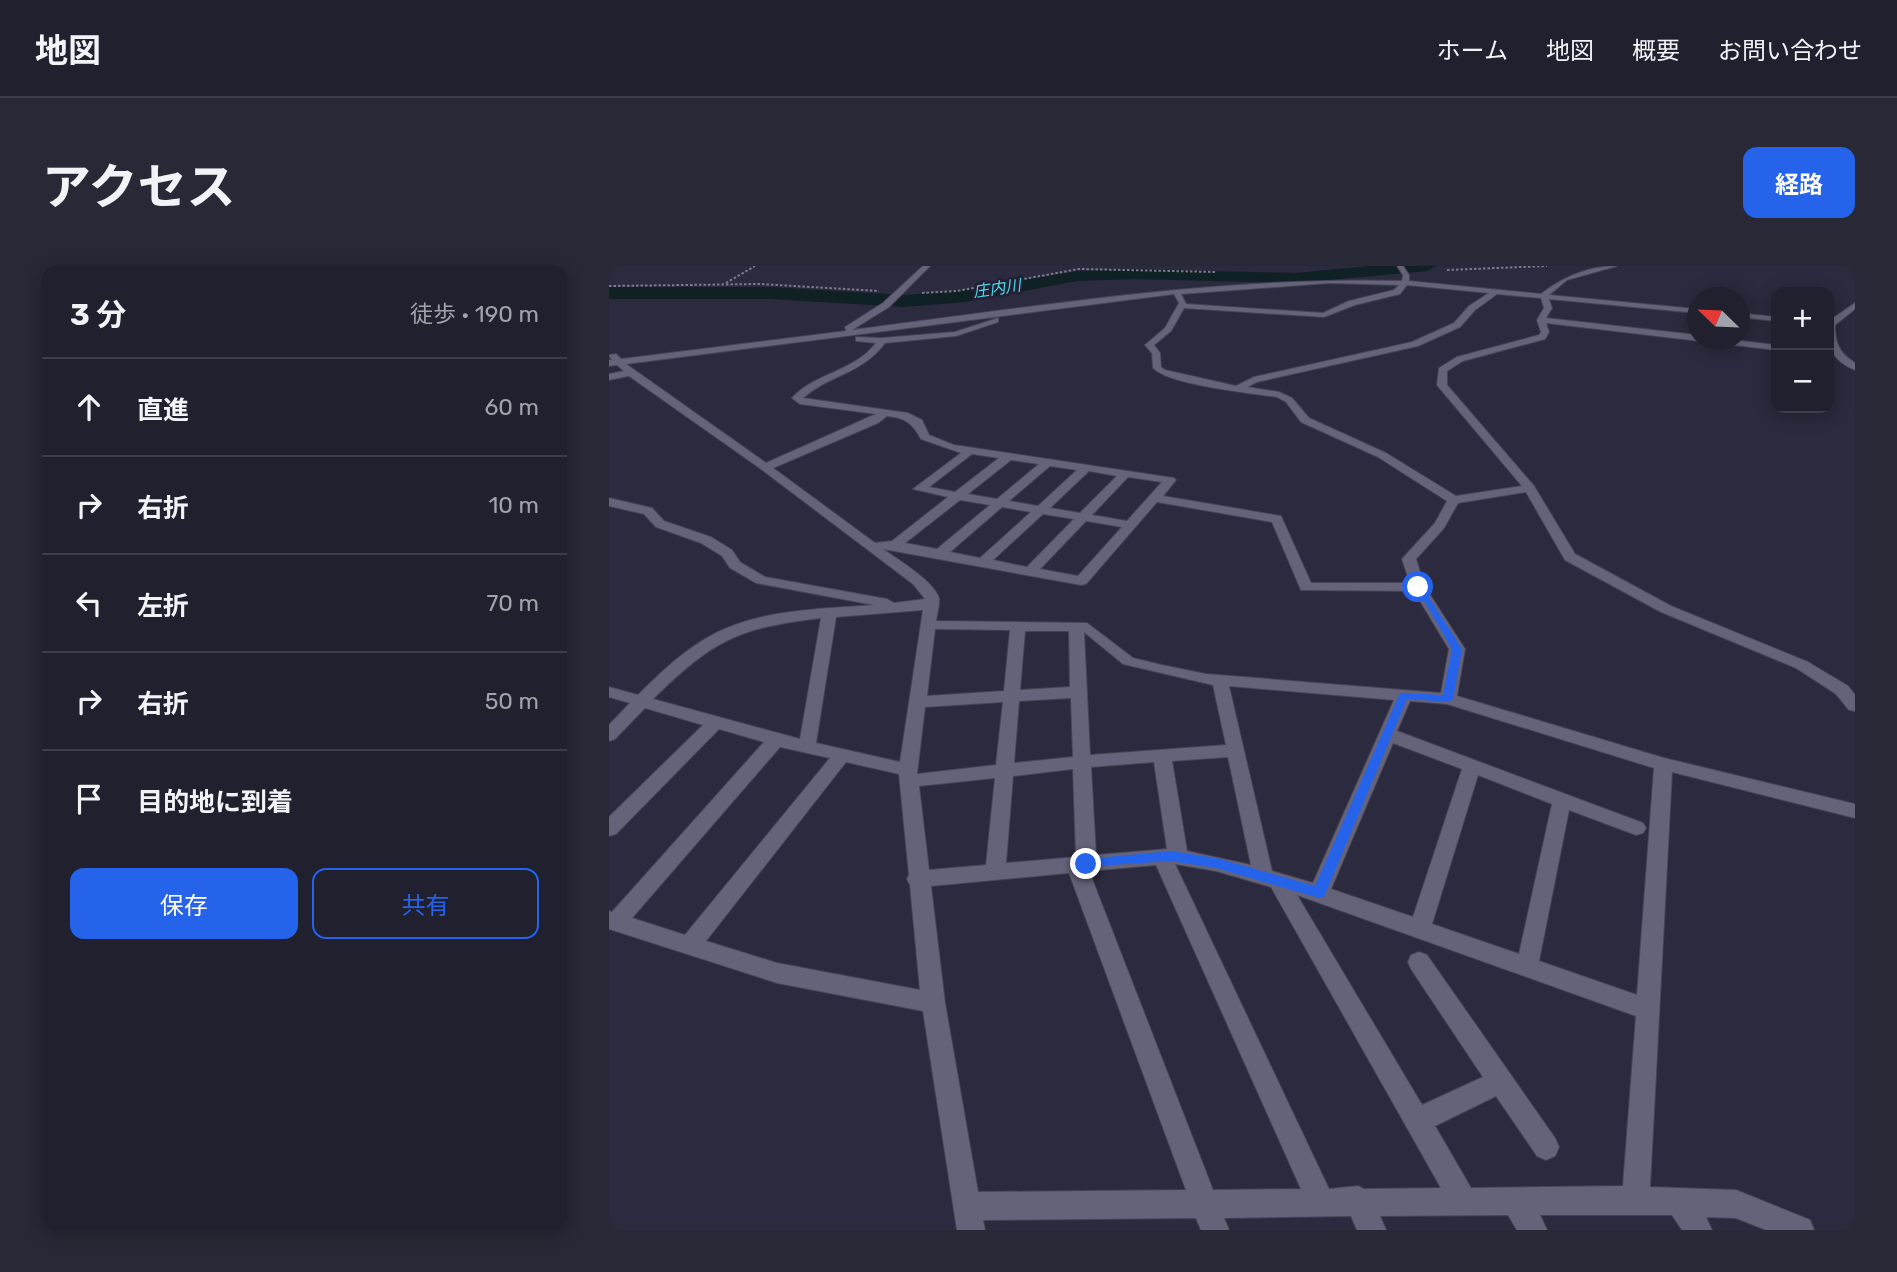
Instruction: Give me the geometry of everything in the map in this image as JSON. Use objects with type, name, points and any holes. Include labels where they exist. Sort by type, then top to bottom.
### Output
[{"type":"street","points":[[843,332],[886,305],[927,266]]},
{"type":"street","points":[[1400,266],[1405,279]]},
{"type":"street","points":[[1544,295],[1565,279],[1614,266]]},
{"type":"street","points":[[1182,306],[1324,315],[1352,303],[1397,292],[1405,279]]},
{"type":"street","points":[[615,365],[795,337],[1176,292],[1329,281],[1405,279],[1687,310]]},
{"type":"street","points":[[1603,301],[1606,289]]},
{"type":"street","points":[[1239,388],[1254,380],[1415,344],[1457,325],[1472,308],[1497,291]]},
{"type":"street","points":[[1176,292],[1183,303],[1182,306],[1168,329],[1149,345],[1156,353],[1157,368],[1162,372],[1289,400],[1304,420],[1345,436],[1382,455],[1454,500],[1530,488]]},
{"type":"street","points":[[1544,295],[1548,308],[1541,320],[1545,332],[1542,337],[1459,359],[1442,370],[1440,377],[1442,385],[1530,488],[1570,557],[1666,609],[1803,665],[1842,690],[1855,706]]},
{"type":"street","points":[[1834,322],[1855,305]]},
{"type":"street","points":[[795,337],[882,341],[963,333],[1017,311]]},
{"type":"street","points":[[1750,316],[1771,318]]},
{"type":"street","points":[[1541,320],[1771,346]]},
{"type":"street","points":[[872,547],[894,545],[1081,580],[1170,481],[971,450],[925,438],[918,422],[887,411],[800,401],[797,398],[821,382],[862,366],[882,341]]},
{"type":"street","points":[[1834,355],[1855,367]]},
{"type":"street","points":[[615,365],[765,467],[918,581],[932,599],[908,776],[917,879],[933,1003],[969,1218],[1205,1202],[1636,1200],[1736,1204],[1800,1230]]},
{"type":"street","points":[[765,467],[874,421],[887,411]]},
{"type":"street","points":[[971,450],[919,489],[1130,526]]},
{"type":"street","points":[[894,545],[1009,456]]},
{"type":"street","points":[[939,554],[1048,462]]},
{"type":"street","points":[[983,562],[1086,468]]},
{"type":"street","points":[[1030,571],[1125,474]]},
{"type":"street","points":[[1155,498],[1277,519],[1306,587],[1418,587]]},
{"type":"street","points":[[1448,699],[1457,649],[1418,587],[1409,559],[1440,525],[1454,500]]},
{"type":"street","points":[[609,502],[648,511],[660,524],[706,540],[727,553],[735,565],[761,580],[911,607]]},
{"type":"street","points":[[609,734],[639,703],[722,636],[771,621],[932,605]]},
{"type":"street","points":[[807,747],[829,615]]},
{"type":"street","points":[[930,625],[1087,627],[1128,661],[1161,670],[1220,680],[1448,699],[1663,764],[1855,811]]},
{"type":"street","points":[[995,872],[1018,626]]},
{"type":"street","points":[[1076,627],[1081,762],[1081,864],[1215,1230]]},
{"type":"street","points":[[1220,680],[1270,879],[1463,1200]]},
{"type":"street","points":[[609,692],[639,703],[842,755],[908,776],[1004,772],[1081,762],[1236,750]]},
{"type":"street","points":[[918,702],[1078,692]]},
{"type":"street","points":[[1319,893],[1404,696]]},
{"type":"street","points":[[609,829],[715,723]]},
{"type":"street","points":[[1387,734],[1636,828]]},
{"type":"street","points":[[776,740],[613,921],[777,973],[933,1003]]},
{"type":"street","points":[[690,945],[842,755]]},
{"type":"street","points":[[1162,756],[1170,857],[1321,1201]]},
{"type":"street","points":[[1636,1200],[1663,764]]},
{"type":"street","points":[[1420,929],[1472,766]]},
{"type":"street","points":[[1527,967],[1562,800]]},
{"type":"street","points":[[917,879],[1170,857],[1216,863],[1319,893],[1646,1009]]},
{"type":"street","points":[[1419,962],[1546,1147]]},
{"type":"street","points":[[1417,1121],[1501,1081]]},
{"type":"street","points":[[1358,1200],[1371,1230]]},
{"type":"street","points":[[1515,1200],[1533,1230]]},
{"type":"street","points":[[1680,1202],[1698,1230]]},
{"type":"path","points":[[725,284],[755,266]]},
{"type":"path","points":[[609,286],[786,284],[899,292],[962,292],[1040,274],[1100,266],[1225,272]]},
{"type":"path","points":[[1405,279],[1450,270],[1547,266]]},
{"type":"waterway","name":"庄内川","points":[[609,293],[771,293],[904,301],[965,296],[1077,276],[1134,274],[1296,278],[1427,266]]},
{"type":"route","points":[[1086,864],[1171,856],[1216,863],[1319,893],[1404,696],[1448,699],[1457,649],[1418,587]]}]
